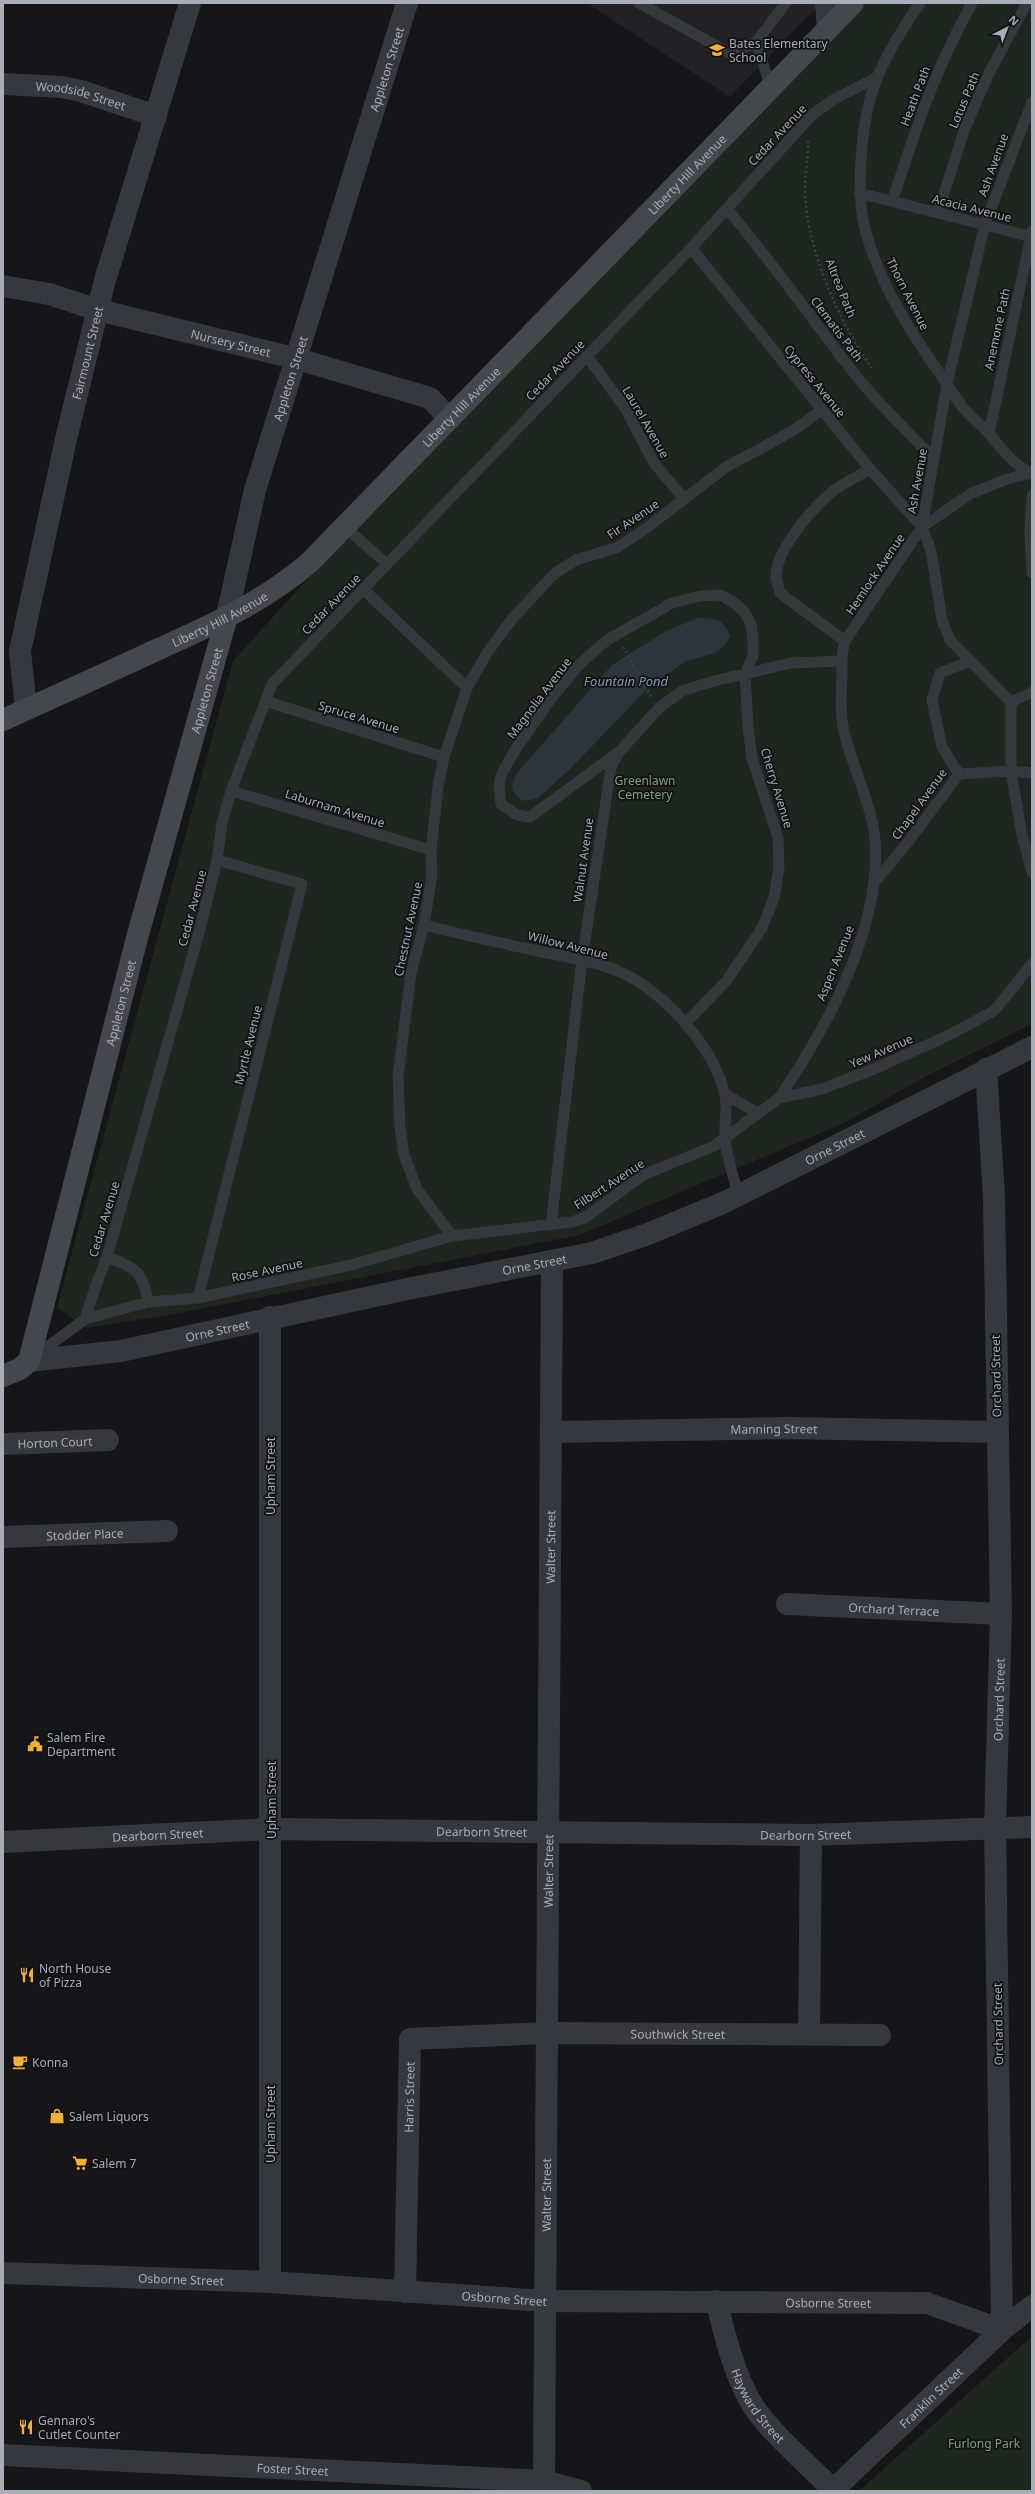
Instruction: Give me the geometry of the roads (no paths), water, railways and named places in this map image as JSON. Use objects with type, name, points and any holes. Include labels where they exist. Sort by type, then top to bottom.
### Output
[{"type":"main road","name":"Liberty Hill Avenue","points":[[3,720],[202,630],[272,592],[292,578],[450,419],[853,3]]},
{"type":"main road","name":"Appleton Street","points":[[29,1361],[137,938],[227,616]]},
{"type":"main road","name":"Orne Street","points":[[3,1376],[20,1369],[29,1361]]},
{"type":"street","name":"Fairmount Street","points":[[26,709],[20,651],[66,439],[98,310],[133,182],[156,116],[190,3]]},
{"type":"street","name":"Appleton Street","points":[[227,616],[255,490],[294,358],[407,3]]},
{"type":"street","points":[[826,3],[828,29]]},
{"type":"street","name":"Woodside Street","points":[[3,84],[61,87],[81,91],[156,116]]},
{"type":"street","name":"Nursery Street","points":[[3,286],[49,294],[98,310],[294,358],[430,398],[450,419]]},
{"type":"street","name":"Orne Street","points":[[29,1361],[120,1351],[270,1317],[592,1253],[648,1234],[738,1196],[1032,1046]]},
{"type":"street","name":"Orchard Street","points":[[986,1069],[994,1197],[1001,1614],[995,1826],[1002,2330]]},
{"type":"street","name":"Walter Street","points":[[544,2481],[552,1262]]},
{"type":"street","name":"Upham Street","points":[[270,1317],[270,2282]]},
{"type":"street","name":"Manning Street","points":[[551,1432],[787,1428],[997,1432]]},
{"type":"street","name":"Horton Court","points":[[3,1444],[108,1440]]},
{"type":"street","name":"Stodder Place","points":[[3,1537],[167,1531]]},
{"type":"street","name":"Orchard Terrace","points":[[787,1604],[1001,1614]]},
{"type":"street","name":"Dearborn Street","points":[[3,1842],[271,1829],[811,1835],[995,1826],[1032,1827]]},
{"type":"street","points":[[809,2034],[811,1835]]},
{"type":"street","name":"Southwick Street","points":[[547,2033],[880,2035]]},
{"type":"street","name":"Harris Street","points":[[404,2292],[410,2039],[547,2033]]},
{"type":"street","name":"Osborne Street","points":[[3,2273],[270,2282],[545,2301],[927,2303],[1002,2330]]},
{"type":"street","name":"Hayward Street","points":[[716,2301],[733,2364],[748,2398],[760,2416],[832,2490]]},
{"type":"street","name":"Franklin Street","points":[[832,2490],[1002,2330],[1032,2306]]},
{"type":"street","name":"Foster Street","points":[[3,2455],[467,2484],[544,2481],[581,2491]]},
{"type":"lane","points":[[639,3],[731,54],[756,42],[786,3]]},
{"type":"lane","name":"Thorn Avenue","points":[[920,3],[898,36],[877,77],[866,121],[861,156],[859,193],[866,235],[879,271],[924,353],[964,409],[1015,463],[1032,473]]},
{"type":"lane","name":"Heath Path","points":[[892,202],[931,86],[952,40],[972,3]]},
{"type":"lane","name":"Lotus Path","points":[[938,212],[965,128],[989,73],[1027,3]]},
{"type":"lane","points":[[756,42],[771,88]]},
{"type":"lane","name":"Cedar Avenue","points":[[85,1319],[107,1257],[217,860],[222,823],[231,791],[272,684],[691,248],[808,120],[833,100],[877,77]]},
{"type":"lane","name":"Ash Avenue","points":[[1011,702],[950,640],[942,620],[931,551],[922,527],[947,384],[986,224],[1032,102]]},
{"type":"lane","name":"Acacia Avenue","points":[[859,193],[1031,235]]},
{"type":"lane","name":"Clematis Path","points":[[727,209],[878,402],[934,459]]},
{"type":"lane","name":"Anemone Path","points":[[989,434],[1031,235]]},
{"type":"lane","name":"Cypress Avenue","points":[[691,248],[870,469],[922,527]]},
{"type":"lane","name":"Laurel Avenue","points":[[588,356],[625,408],[654,463],[684,499]]},
{"type":"lane","name":"Fir Avenue","points":[[467,688],[487,653],[512,619],[555,573],[576,560],[618,547],[726,467],[791,432],[822,410]]},
{"type":"lane","points":[[845,641],[780,593],[776,578],[778,564],[791,539],[807,518],[832,492],[870,469]]},
{"type":"lane","name":"Hemlock Avenue","points":[[842,661],[845,641],[922,527],[970,494],[1007,479],[1032,473]]},
{"type":"lane","points":[[1032,496],[1030,530],[1032,573]]},
{"type":"lane","points":[[344,526],[388,564]]},
{"type":"lane","points":[[363,589],[467,688]]},
{"type":"lane","name":"Magnolia Avenue","points":[[620,751],[530,817],[517,815],[501,804],[499,787],[501,775],[528,731],[580,664],[614,636],[672,603],[700,596],[721,595],[737,605],[745,613],[750,624],[753,655],[745,674]]},
{"type":"lane","name":"Walnut Avenue","points":[[551,1225],[582,960],[611,767],[620,751],[659,708],[682,691],[791,663],[842,661]]},
{"type":"lane","name":"Aspen Avenue","points":[[778,1098],[808,1056],[841,989],[862,936],[874,882],[875,838],[866,800],[844,731],[841,701],[842,661]]},
{"type":"lane","name":"Chapel Avenue","points":[[874,882],[908,842],[959,774],[942,747],[932,700],[940,673],[970,661]]},
{"type":"lane","name":"Cherry Avenue","points":[[686,1023],[727,980],[762,928],[774,898],[777,883],[779,868],[778,838],[752,758],[745,674]]},
{"type":"lane","name":"Chestnut Avenue","points":[[452,1236],[417,1189],[404,1155],[400,1127],[399,1069],[411,973],[424,925],[432,876],[431,850],[438,787],[444,757],[467,688]]},
{"type":"lane","points":[[1032,692],[1011,702],[1011,771],[1022,835],[1032,872]]},
{"type":"lane","name":"Spruce Avenue","points":[[265,701],[444,757]]},
{"type":"lane","points":[[959,774],[1011,771],[1032,773]]},
{"type":"lane","name":"Laburnam Avenue","points":[[231,791],[431,850]]},
{"type":"lane","name":"Myrtle Avenue","points":[[198,1298],[302,884],[217,860]]},
{"type":"lane","name":"Willow Avenue","points":[[424,925],[582,960],[616,970],[639,983],[686,1023],[705,1049],[725,1094],[727,1111],[725,1136],[738,1196]]},
{"type":"lane","name":"Yew Avenue","points":[[725,1136],[778,1098],[822,1089],[874,1069],[947,1036],[994,1011],[1032,964]]},
{"type":"lane","points":[[725,1094],[758,1113]]},
{"type":"lane","name":"Filbert Avenue","points":[[452,1236],[551,1225],[572,1222],[586,1217],[643,1175],[714,1146],[725,1136]]},
{"type":"lane","name":"Rose Avenue","points":[[85,1319],[148,1302],[198,1298],[351,1265],[452,1236]]},
{"type":"lane","points":[[107,1257],[134,1267],[145,1281],[148,1302]]},
{"type":"lane","points":[[29,1361],[85,1319]]},
{"type":"water","name":"Fountain Pond","points":[[698,618],[714,619],[725,626],[730,636],[725,645],[715,653],[686,661],[650,686],[570,769],[538,798],[524,801],[519,798],[512,788],[513,781],[518,772],[612,665],[666,631]]},
{"type":"place","name":"Bates Elementary School","points":[[717,50]]},
{"type":"place","name":"Salem Fire Department","points":[[35,1744]]},
{"type":"place","name":"North House of Pizza","points":[[27,1975]]},
{"type":"place","name":"Konna","points":[[20,2062]]},
{"type":"place","name":"Salem Liquors","points":[[57,2116]]},
{"type":"place","name":"Salem 7","points":[[80,2163]]},
{"type":"place","name":"Gennaro's Cutlet Counter","points":[[26,2427]]},
{"type":"park label","name":"Greenlawn Cemetery","points":[[645,787]]},
{"type":"park label","name":"Furlong Park","points":[[984,2443]]}]
